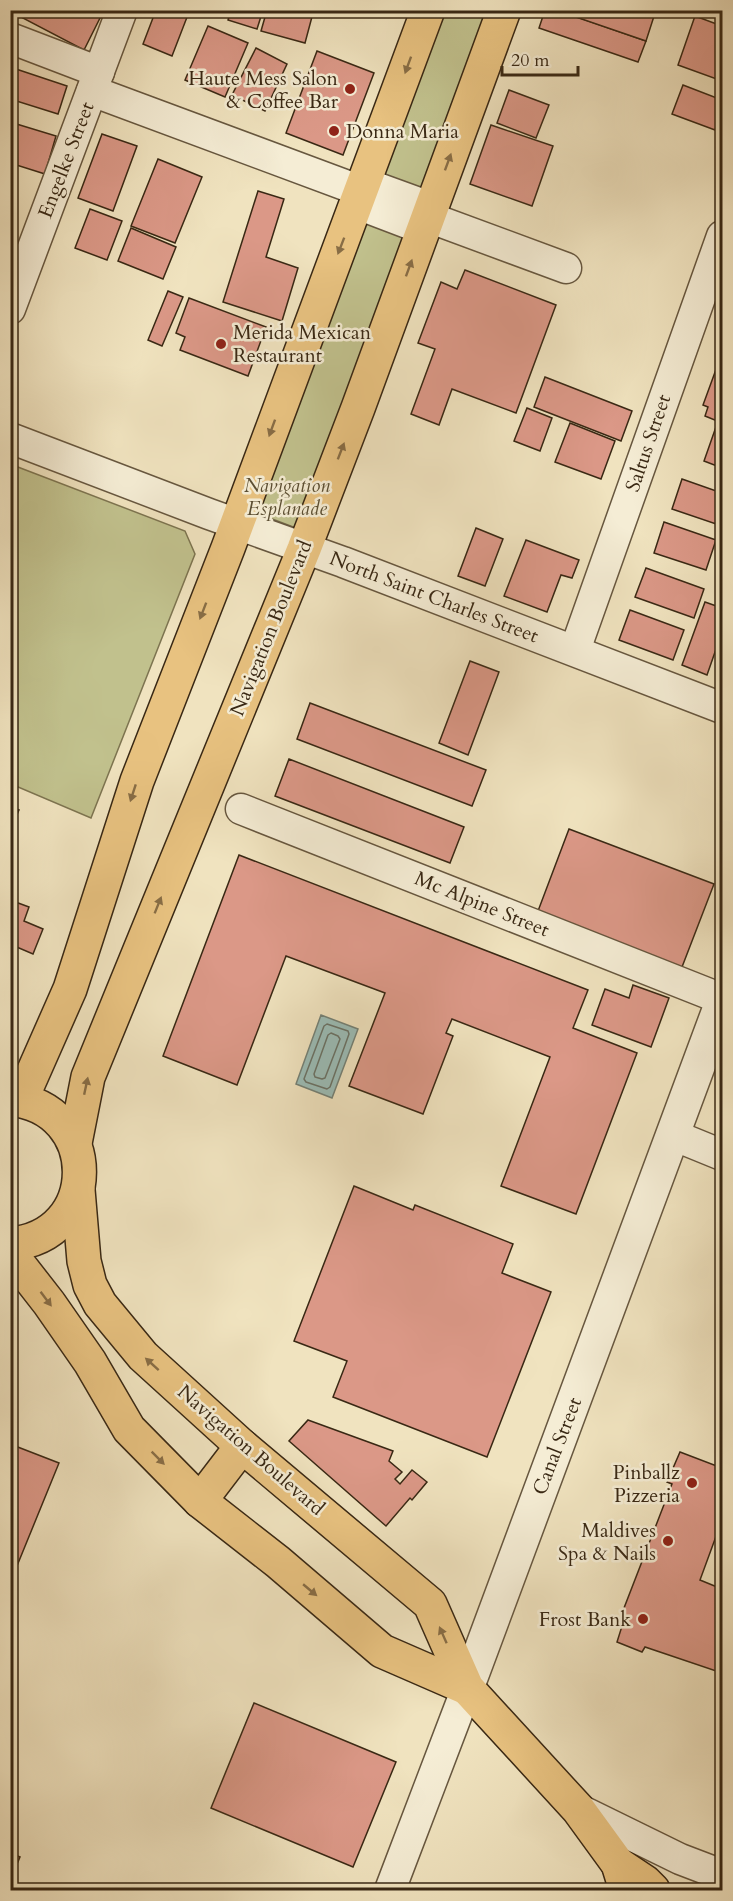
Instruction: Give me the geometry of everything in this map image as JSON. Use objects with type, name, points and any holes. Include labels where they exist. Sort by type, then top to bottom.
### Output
[{"type":"main road","points":[[75,1143],[66,1128],[53,1114],[38,1105],[16,1099],[70,989],[137,781],[236,524],[428,10]]},
{"type":"main road","name":"Navigation Boulevard","points":[[504,10],[304,549],[88,1077],[75,1143],[79,1158],[78,1190],[84,1261],[90,1285],[100,1304],[143,1356],[242,1446],[430,1604],[467,1688],[578,1809],[622,1877],[645,1882],[653,1890]]},
{"type":"main road","points":[[10,1244],[24,1243],[43,1236],[59,1224],[71,1208],[78,1190]]},
{"type":"main road","name":"Navigation Boulevard","points":[[10,1253],[49,1303],[90,1362],[129,1429],[200,1501],[278,1562],[382,1651],[467,1688]]},
{"type":"main road","points":[[200,1501],[242,1446]]},
{"type":"street","name":"Engelke Street","points":[[10,309],[19,258],[96,81],[122,10]]},
{"type":"street","points":[[10,38],[96,81],[361,191],[368,208],[410,224],[428,217],[566,268]]},
{"type":"street","name":"Saltus Street","points":[[575,650],[711,302],[723,236]]},
{"type":"street","name":"North Saint Charles Street","points":[[10,438],[343,562],[723,708]]},
{"type":"street","name":"Mc Alpine Street","points":[[241,809],[723,1001]]},
{"type":"street","name":"Canal Street","points":[[390,1890],[723,1001]]},
{"type":"street","points":[[673,1135],[723,1155]]},
{"type":"street","points":[[578,1809],[680,1859],[723,1875]]},
{"type":"green space","name":"Navigation Esplanade","points":[[439,11],[492,11],[301,530],[254,512]]},
{"type":"green space","points":[[10,464],[185,531],[195,554],[91,818],[11,784]]},
{"type":"water","points":[[321,1015],[358,1029],[332,1098],[296,1084]]},
{"type":"building","points":[[19,10],[104,10],[84,50],[17,15]]},
{"type":"building","points":[[156,10],[189,12],[172,56],[143,44]]},
{"type":"building","points":[[231,10],[263,10],[257,29],[228,20]]},
{"type":"building","points":[[267,10],[304,10],[313,13],[305,43],[261,31]]},
{"type":"building","points":[[545,10],[557,10],[646,41],[638,62],[539,28]]},
{"type":"building","points":[[571,10],[656,10],[646,41],[570,15]]},
{"type":"building","points":[[703,10],[722,10],[722,18],[703,11]]},
{"type":"building","points":[[695,16],[722,26],[722,81],[678,65]]},
{"type":"building","points":[[208,26],[248,43],[225,97],[185,80]]},
{"type":"building","points":[[256,48],[287,64],[265,111],[232,95]]},
{"type":"building","points":[[317,51],[374,73],[343,155],[286,133]]},
{"type":"building","points":[[10,67],[67,86],[58,114],[10,99]]},
{"type":"building","points":[[683,85],[722,100],[722,110],[715,130],[672,114]]},
{"type":"building","points":[[509,90],[549,105],[536,138],[497,123]]},
{"type":"building","points":[[10,122],[56,136],[45,174],[10,163]]},
{"type":"building","points":[[491,125],[553,146],[532,206],[470,184]]},
{"type":"building","points":[[102,134],[137,146],[113,211],[78,198]]},
{"type":"building","points":[[158,159],[202,177],[175,243],[131,226]]},
{"type":"building","points":[[258,191],[284,199],[266,257],[298,268],[282,321],[223,302]]},
{"type":"building","points":[[90,209],[122,221],[107,260],[75,248]]},
{"type":"building","points":[[131,228],[176,247],[163,279],[118,261]]},
{"type":"building","points":[[465,270],[556,305],[516,413],[452,389],[439,425],[411,414],[435,349],[418,343],[441,282],[457,289]]},
{"type":"building","points":[[168,291],[183,297],[162,346],[148,340]]},
{"type":"building","name":"Merida Mexican Restaurant","points":[[189,298],[266,327],[248,376],[180,350],[185,337],[176,333]]},
{"type":"building","points":[[722,353],[722,423],[705,416],[708,407],[703,405]]},
{"type":"building","points":[[545,377],[632,411],[621,441],[534,407]]},
{"type":"building","points":[[527,408],[552,418],[540,451],[514,441]]},
{"type":"building","points":[[570,423],[615,441],[601,479],[555,462]]},
{"type":"building","points":[[717,424],[722,426],[722,468],[704,461]]},
{"type":"building","points":[[682,479],[722,493],[722,526],[672,509]]},
{"type":"building","points":[[664,522],[716,540],[706,570],[654,553]]},
{"type":"building","points":[[476,528],[503,539],[485,586],[458,576]]},
{"type":"building","points":[[526,540],[579,560],[572,578],[561,575],[547,612],[504,596]]},
{"type":"building","points":[[646,568],[704,589],[694,618],[635,597]]},
{"type":"building","points":[[705,602],[722,608],[722,632],[707,675],[682,665]]},
{"type":"building","points":[[630,610],[684,630],[673,660],[619,640]]},
{"type":"building","points":[[470,661],[499,672],[468,755],[439,743]]},
{"type":"building","points":[[310,703],[486,770],[472,806],[297,739]]},
{"type":"building","points":[[289,759],[464,827],[450,863],[275,796]]},
{"type":"building","points":[[10,806],[19,810],[10,831]]},
{"type":"building","points":[[569,829],[714,884],[682,967],[538,911]]},
{"type":"building","points":[[239,855],[588,990],[573,1028],[637,1053],[576,1214],[501,1186],[550,1057],[452,1019],[446,1033],[453,1036],[423,1114],[349,1086],[385,993],[286,956],[237,1085],[163,1056]]},
{"type":"building","points":[[10,900],[29,907],[24,921],[43,929],[33,954],[12,945],[10,948]]},
{"type":"building","points":[[633,985],[669,998],[651,1047],[592,1025],[605,989],[629,998]]},
{"type":"building","points":[[354,1186],[413,1210],[415,1205],[513,1244],[502,1273],[551,1292],[487,1457],[333,1397],[347,1361],[294,1341]]},
{"type":"building","points":[[308,1420],[393,1451],[389,1461],[402,1472],[395,1479],[400,1484],[412,1470],[427,1482],[386,1526],[289,1441]]},
{"type":"building","points":[[10,1444],[59,1463],[10,1583]]},
{"type":"building","points":[[680,1452],[722,1468],[722,1520],[700,1580],[722,1589],[722,1673],[645,1647],[642,1652],[617,1642],[623,1623],[619,1621],[672,1484],[667,1482]]},
{"type":"building","points":[[254,1703],[396,1762],[353,1867],[211,1808]]},
{"type":"building","points":[[10,1853],[20,1857],[10,1881]]},
{"type":"place","name":"Haute Mess Salon & Coffee Bar","points":[[350,89]]},
{"type":"place","name":"Donna Maria","points":[[334,131]]},
{"type":"place","name":"Merida Mexican Restaurant","points":[[221,344]]},
{"type":"place","name":"Pinballz Pizzeria","points":[[692,1483]]},
{"type":"place","name":"Maldives Spa & Nails","points":[[668,1541]]},
{"type":"place","name":"Frost Bank","points":[[643,1619]]}]
